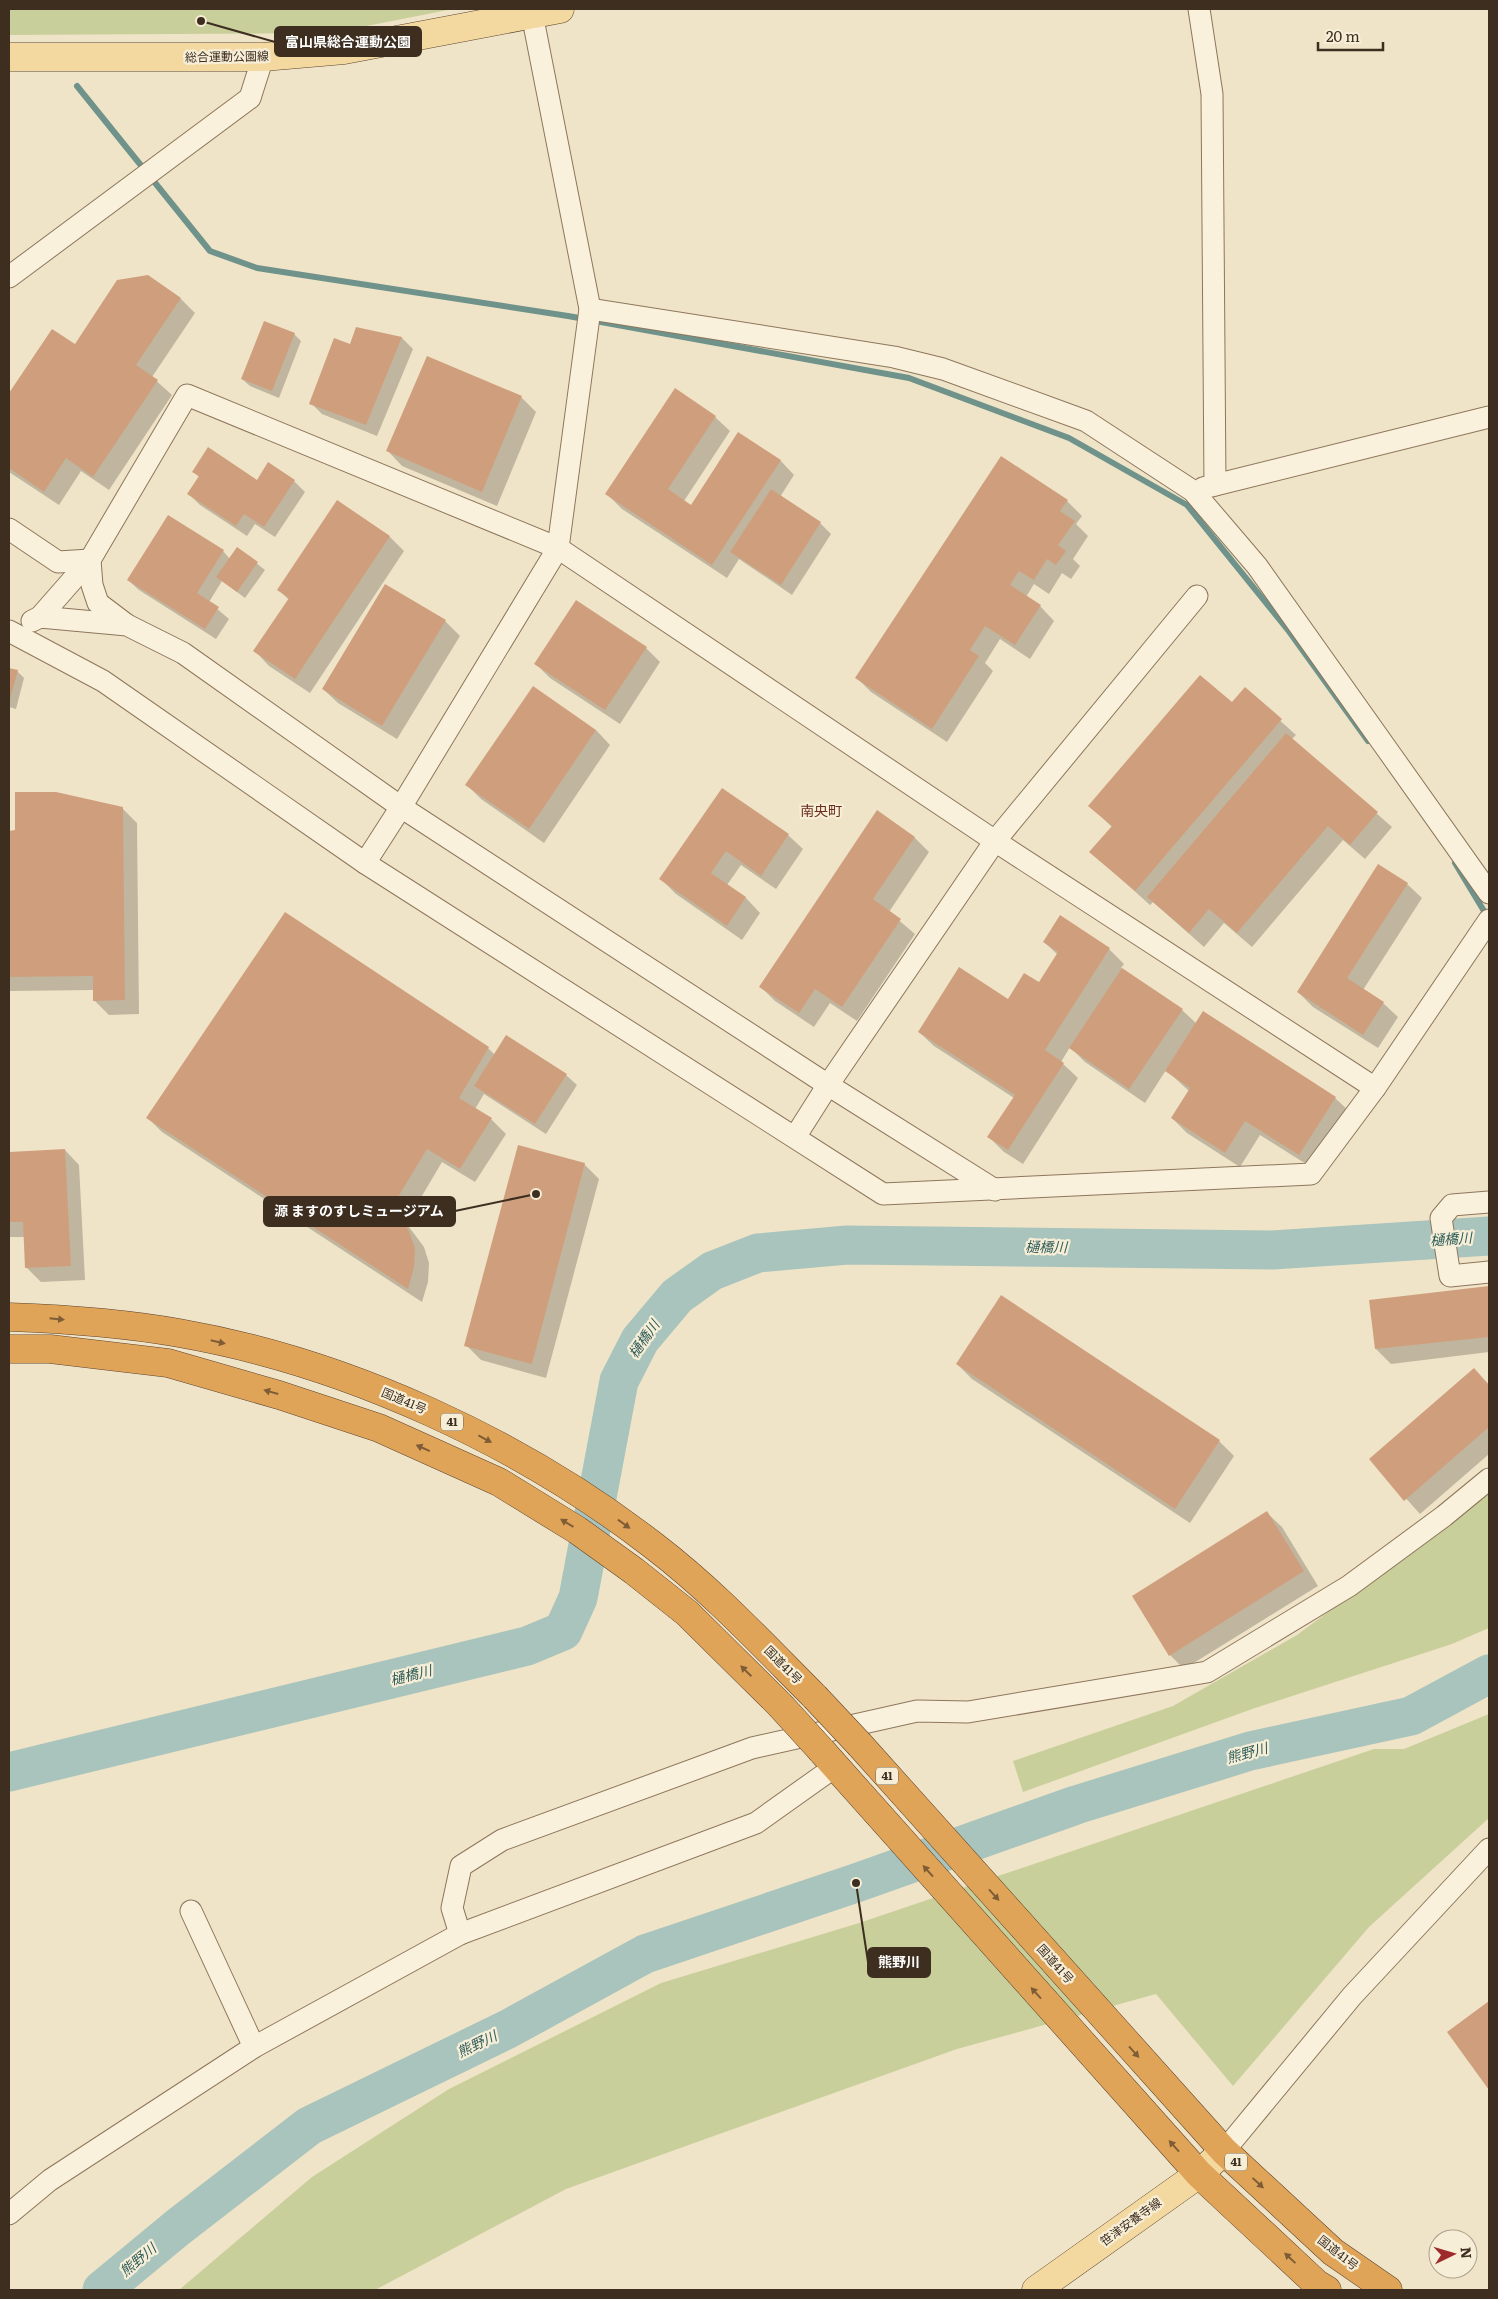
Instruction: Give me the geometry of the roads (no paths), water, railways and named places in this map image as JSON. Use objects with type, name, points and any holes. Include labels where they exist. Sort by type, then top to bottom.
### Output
[{"type":"highway","name":"国道41号","points":[[9,1317],[51,1318],[179,1333],[281,1357],[386,1393],[447,1420],[524,1460],[583,1494],[654,1546],[712,1594],[860,1745],[1224,2151],[1334,2252],[1388,2290]]},
{"type":"highway","name":"41","points":[[9,1349],[50,1349],[168,1363],[278,1395],[379,1428],[499,1482],[577,1530],[634,1571],[687,1613],[780,1705],[1199,2174],[1317,2284],[1327,2290]]},
{"type":"main road","name":"総合運動公園線","points":[[9,57],[263,57],[344,50],[560,9]]},
{"type":"main road","name":"笹津安養寺線","points":[[1036,2290],[1199,2174],[1224,2151]]},
{"type":"street","points":[[1199,9],[1212,94],[1215,485]]},
{"type":"street","points":[[365,863],[558,548],[590,309],[532,14]]},
{"type":"street","points":[[9,277],[250,98],[263,57]]},
{"type":"street","points":[[590,309],[894,357],[943,368],[1086,421],[1193,491],[1257,566],[1489,893]]},
{"type":"street","points":[[9,631],[40,617],[90,560],[187,395],[558,548],[995,841],[1375,1088]]},
{"type":"street","points":[[1193,491],[1489,417]]},
{"type":"street","points":[[9,529],[58,562],[90,560]]},
{"type":"street","points":[[90,560],[92,585],[98,603],[127,625],[184,653],[401,807],[828,1085],[995,1190]]},
{"type":"street","points":[[795,1137],[828,1085],[995,841],[1197,596]]},
{"type":"street","points":[[40,617],[127,625]]},
{"type":"street","points":[[9,631],[103,681],[365,863],[883,1194],[1311,1174],[1375,1088],[1489,920]]},
{"type":"street","points":[[1489,1202],[1452,1205],[1441,1218],[1450,1276],[1489,1272]]},
{"type":"street","points":[[460,1934],[452,1908],[461,1866],[502,1840],[752,1748],[917,1711],[968,1712],[1207,1672],[1349,1586],[1444,1516],[1489,1479]]},
{"type":"street","points":[[9,2214],[50,2180],[254,2047],[460,1934],[756,1824],[829,1758]]},
{"type":"street","points":[[1224,2151],[1352,1996],[1489,1849]]},
{"type":"street","points":[[191,1911],[254,2047]]},
{"type":"waterway","points":[[77,86],[210,251],[257,268],[568,316],[909,378],[1069,438],[1187,505],[1288,630],[1368,741]]},
{"type":"waterway","points":[[1455,863],[1487,916]]},
{"type":"waterway","name":"樋橋川","points":[[9,1772],[527,1646],[563,1631],[578,1598],[619,1381],[640,1340],[677,1296],[712,1271],[758,1253],[847,1245],[1272,1250],[1489,1236]]},
{"type":"waterway","name":"熊野川","points":[[102,2290],[177,2228],[309,2126],[508,2029],[645,1954],[856,1883],[1076,1805],[1250,1751],[1411,1716],[1489,1674]]},
{"type":"place","name":"富山県総合運動公園","points":[[201,21]]},
{"type":"place","name":"源 ますのすしミュージアム","points":[[536,1194]]},
{"type":"place","name":"熊野川","points":[[856,1883]]},
{"type":"district","name":"南央町","points":[[821,811]]}]
